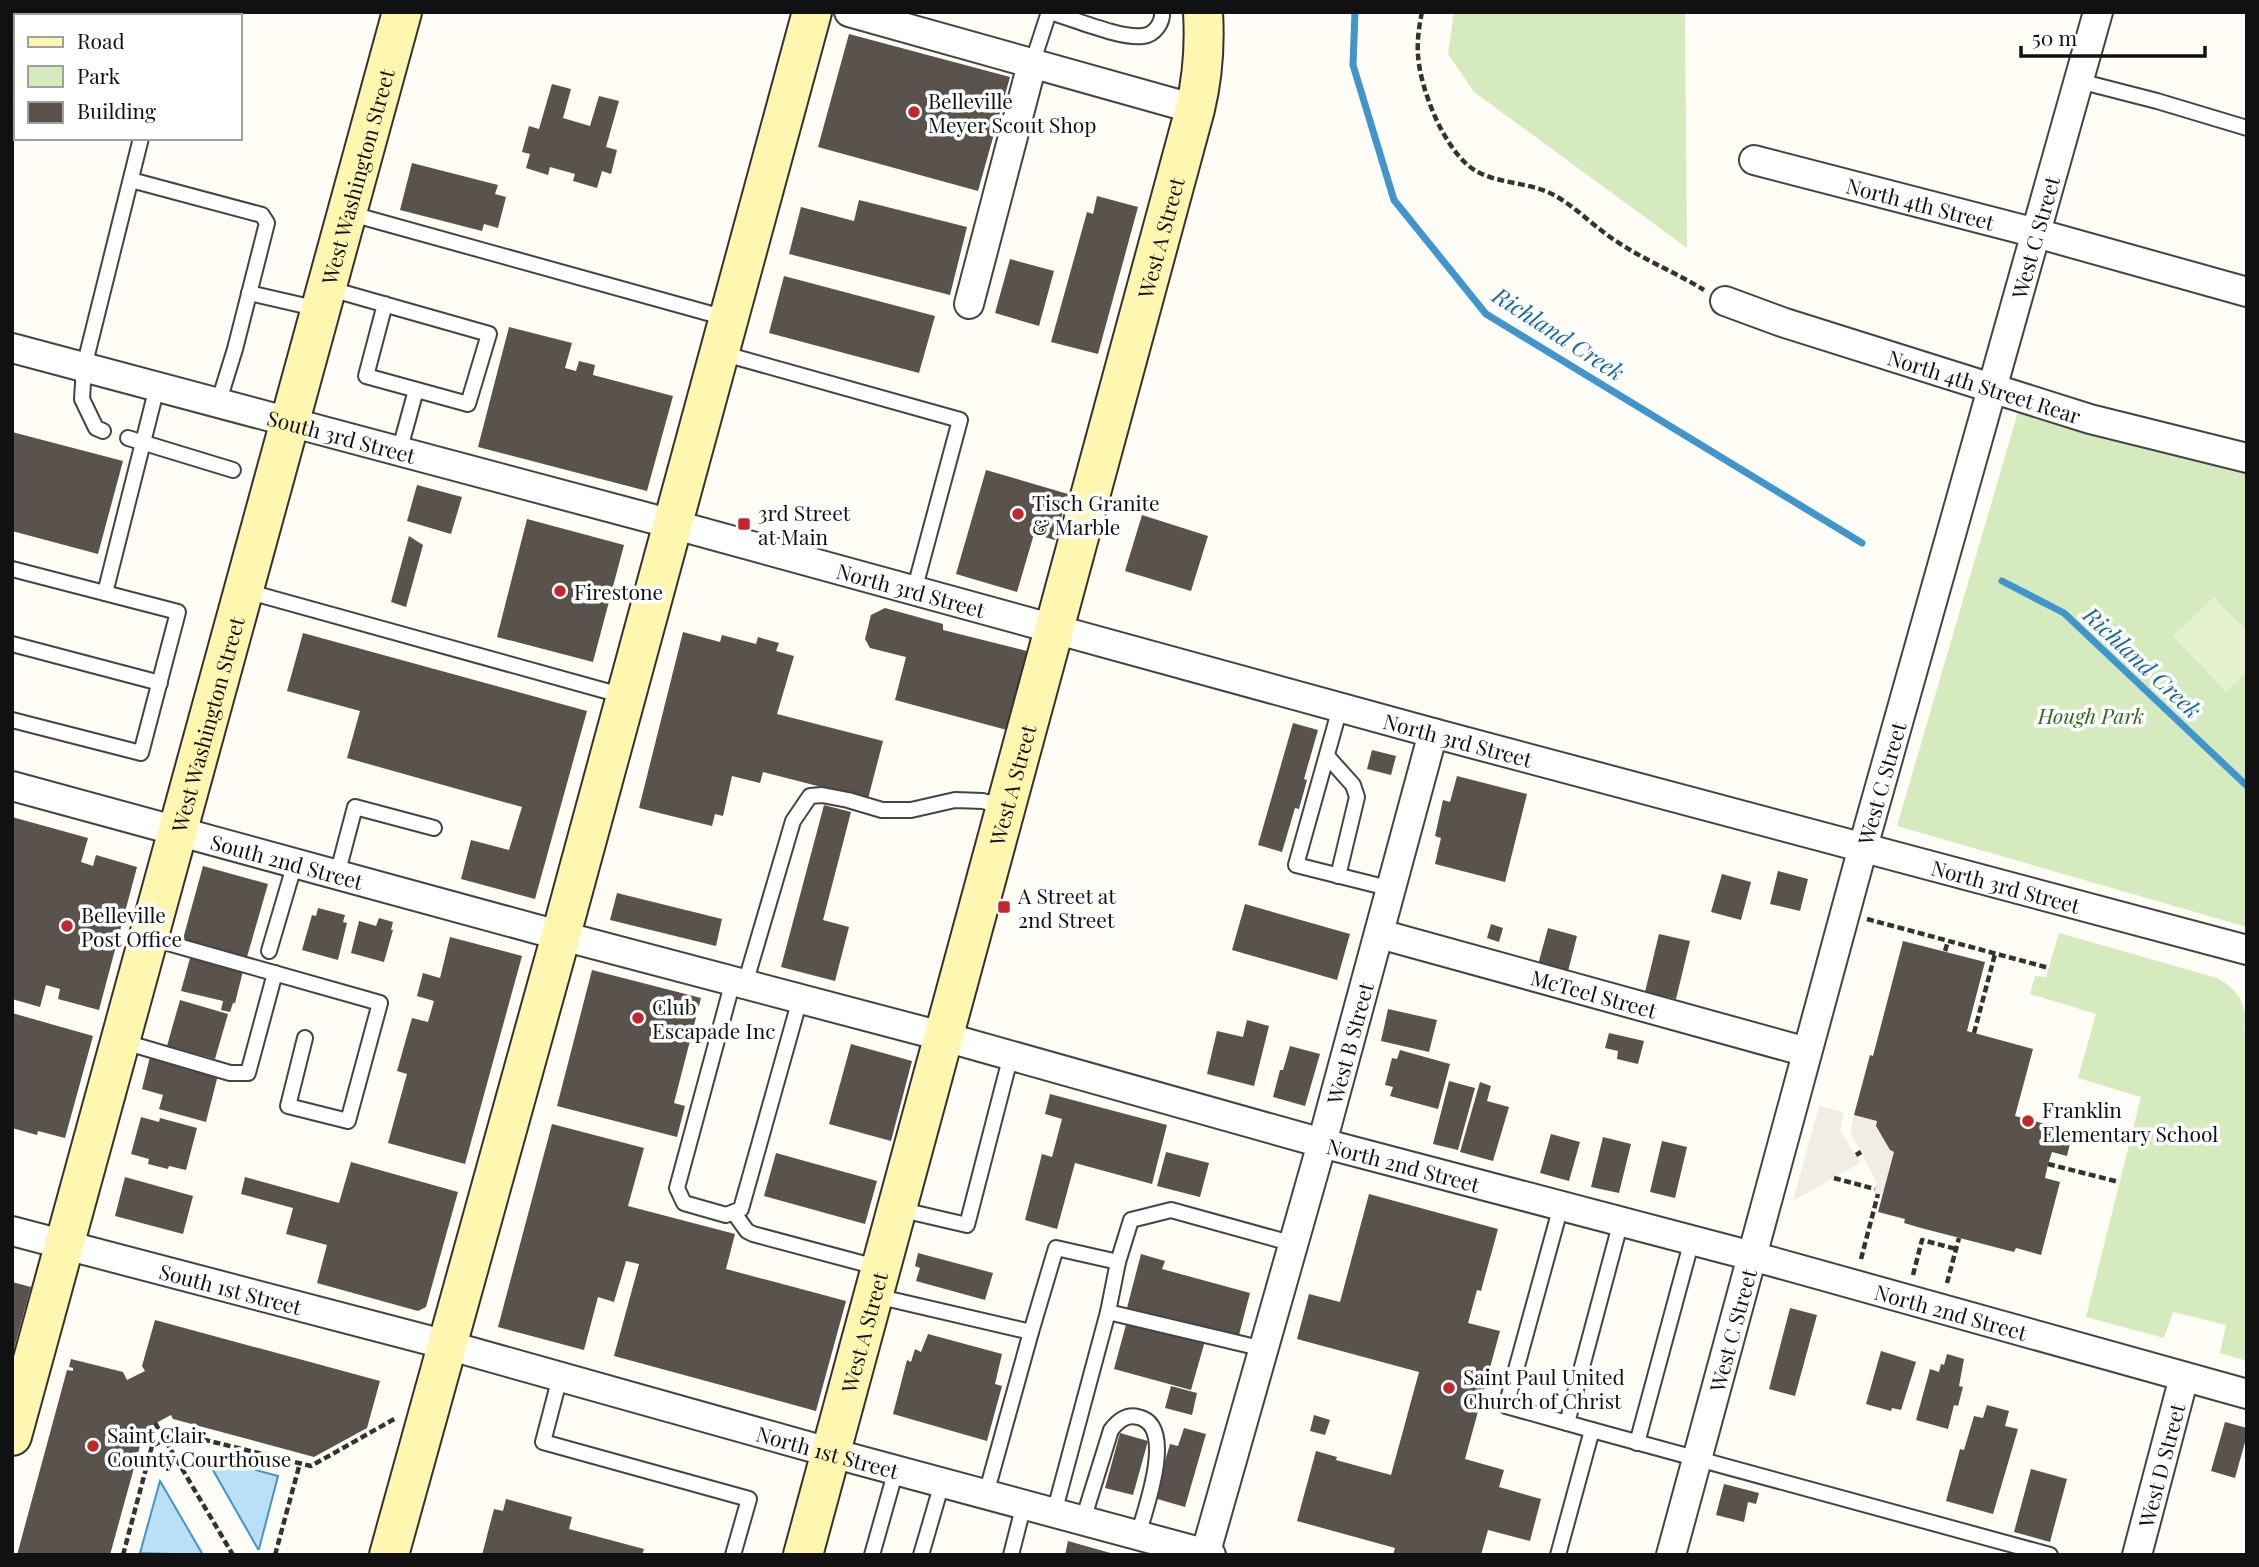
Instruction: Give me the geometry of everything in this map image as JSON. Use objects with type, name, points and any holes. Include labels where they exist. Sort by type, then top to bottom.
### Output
[{"type":"main road","name":"West Washington Street","points":[[12,1436],[402,12]]},
{"type":"main road","points":[[389,1555],[812,12]]},
{"type":"main road","name":"West A Street","points":[[803,1555],[1201,86],[1205,55],[1203,12]]},
{"type":"street","points":[[849,12],[920,22],[1032,64],[1195,109]]},
{"type":"street","name":"West C Street","points":[[1671,1555],[1863,847],[2098,12]]},
{"type":"street","points":[[970,304],[1032,64]]},
{"type":"street","name":"North 4th Street","points":[[1754,160],[2036,233],[2247,292]]},
{"type":"street","name":"North 4th Street Rear","points":[[1725,301],[1808,331],[2090,419],[2247,458]]},
{"type":"street","name":"South 3rd Street","points":[[12,348],[672,524]]},
{"type":"street","name":"North 3rd Street","points":[[672,524],[1055,631],[2247,950]]},
{"type":"street","name":"West B Street","points":[[1207,1554],[1380,934],[1433,733]]},
{"type":"street","name":"South 2nd Street","points":[[12,786],[561,935]]},
{"type":"street","name":"McTeel Street","points":[[1380,934],[1807,1052]]},
{"type":"street","name":"North 2nd Street","points":[[561,935],[1011,1055],[1322,1143],[1752,1256],[2247,1394]]},
{"type":"street","name":"South 1st Street","points":[[12,1231],[447,1345]]},
{"type":"street","name":"North 1st Street","points":[[447,1345],[1207,1554]]},
{"type":"street","name":"West D Street","points":[[2137,1555],[2184,1377]]},
{"type":"lane","points":[[1032,64],[1050,12],[1127,35],[1146,36],[1155,31],[1163,18],[1163,12]]},
{"type":"lane","points":[[2079,80],[2247,128]]},
{"type":"lane","points":[[103,430],[96,428],[82,400],[85,367],[141,140]]},
{"type":"lane","points":[[131,180],[262,215],[267,223],[236,349],[218,404]]},
{"type":"lane","points":[[346,212],[724,336],[960,421],[914,591]]},
{"type":"lane","points":[[249,293],[385,304],[489,334],[468,404],[366,376],[385,304]]},
{"type":"lane","points":[[105,593],[157,387]]},
{"type":"lane","points":[[398,452],[416,390]]},
{"type":"lane","points":[[128,438],[233,470]]},
{"type":"lane","points":[[12,569],[178,612],[141,753],[12,720]]},
{"type":"lane","points":[[243,591],[625,696]]},
{"type":"lane","points":[[12,644],[160,683]]},
{"type":"lane","points":[[1340,708],[1296,865],[1392,889]]},
{"type":"lane","points":[[1327,756],[1353,785],[1357,797],[1338,876]]},
{"type":"lane","points":[[800,999],[740,1209],[726,1215],[684,1203],[677,1188],[739,982],[793,821],[810,796],[848,800],[882,810],[911,810],[955,800],[983,801],[1007,808]]},
{"type":"lane","points":[[337,875],[355,807],[434,828]]},
{"type":"lane","points":[[269,951],[295,863]]},
{"type":"lane","points":[[149,938],[380,1003],[348,1121],[288,1106],[305,1038]]},
{"type":"lane","points":[[121,1041],[230,1073],[248,1073],[275,973]]},
{"type":"lane","points":[[898,1209],[967,1225],[1011,1055]]},
{"type":"lane","points":[[1561,1206],[1506,1406],[2050,1555]]},
{"type":"lane","points":[[1054,1513],[1131,1220],[1171,1210],[1294,1244]]},
{"type":"lane","points":[[734,1213],[747,1231],[753,1234],[878,1282],[1031,1332]]},
{"type":"lane","points":[[1567,1423],[1621,1221]]},
{"type":"lane","points":[[1637,1443],[1692,1240]]},
{"type":"lane","points":[[986,1494],[1056,1248],[1118,1262]]},
{"type":"lane","points":[[1108,1312],[1264,1349]]},
{"type":"lane","points":[[560,1377],[542,1442],[749,1499],[733,1555]]},
{"type":"lane","points":[[1083,1520],[1111,1430],[1121,1419],[1134,1416],[1143,1418],[1156,1430],[1158,1448],[1138,1535]]},
{"type":"lane","points":[[1558,1555],[1592,1430]]},
{"type":"lane","points":[[872,1555],[896,1470]]},
{"type":"lane","points":[[921,1555],[942,1483]]},
{"type":"lane","points":[[1011,1555],[1024,1504]]},
{"type":"path","points":[[1422,12],[1418,55],[1422,82],[1433,110],[1461,159],[1474,170],[1490,177],[1552,194],[1617,242],[1725,301]]},
{"type":"path","points":[[1866,919],[2049,968]]},
{"type":"path","points":[[1945,951],[1948,941]]},
{"type":"path","points":[[1974,1033],[1995,954]]},
{"type":"path","points":[[2049,1164],[2119,1182]]},
{"type":"path","points":[[1834,1178],[1877,1191],[1861,1259]]},
{"type":"path","points":[[1947,1283],[1959,1238]]},
{"type":"path","points":[[1913,1275],[1922,1240],[1956,1249]]},
{"type":"path","points":[[155,1423],[233,1555]]},
{"type":"path","points":[[123,1555],[152,1446],[177,1433],[311,1466],[380,1427]]},
{"type":"path","points":[[275,1555],[300,1463]]},
{"type":"green space","points":[[1454,12],[1685,12],[1687,248],[1474,92],[1448,54]]},
{"type":"green space","name":"Hough Park","points":[[2018,412],[2247,463],[2247,927],[1897,826]]},
{"type":"green space","points":[[2214,597],[2247,631],[2247,672],[2226,692],[2173,636]]},
{"type":"green space","points":[[2059,933],[2217,978],[2240,998],[2245,1012],[2244,1028],[2247,1029],[2247,1361],[2220,1353],[2226,1325],[2173,1312],[2164,1338],[2086,1317],[2141,1097],[2078,1078],[2096,1014],[2030,994],[2035,976],[2046,977]]},
{"type":"shaded area","points":[[1819,1106],[1844,1112],[1840,1130],[1860,1163],[1793,1201]]},
{"type":"shaded area","points":[[1854,1115],[1877,1121],[1876,1127],[1894,1152],[1883,1195],[1874,1193],[1877,1183],[1850,1132]]},
{"type":"water","points":[[205,1456],[278,1476],[259,1549],[258,1549]]},
{"type":"water","points":[[160,1481],[203,1555],[140,1553]]},
{"type":"building","points":[[90,12],[155,12],[154,14]]},
{"type":"building","name":"Belleville Meyer Scout Shop","points":[[849,34],[1010,77],[978,191],[818,147]]},
{"type":"building","points":[[552,84],[571,89],[563,118],[590,126],[599,96],[619,101],[606,147],[617,150],[611,174],[602,171],[597,188],[573,181],[575,174],[550,167],[548,175],[526,168],[530,154],[522,152],[529,126],[539,129]]},
{"type":"building","points":[[412,163],[498,185],[495,194],[506,197],[498,228],[484,224],[482,231],[400,210]]},
{"type":"building","points":[[1097,196],[1138,207],[1098,354],[1051,342],[1087,212],[1093,214]]},
{"type":"building","points":[[859,200],[967,227],[950,295],[789,254],[801,207],[854,221]]},
{"type":"building","points":[[1010,259],[1054,271],[1039,326],[995,313]]},
{"type":"building","points":[[784,276],[935,316],[919,373],[769,333]]},
{"type":"building","points":[[509,327],[572,343],[565,368],[576,371],[579,361],[595,365],[593,375],[673,396],[647,491],[478,447]]},
{"type":"building","points":[[12,432],[123,461],[98,554],[12,531]]},
{"type":"building","name":"Tisch Granite & Marble","points":[[986,470],[1068,494],[1055,540],[1034,534],[1017,592],[956,574]]},
{"type":"building","points":[[417,485],[462,497],[451,534],[407,521]]},
{"type":"building","points":[[1142,515],[1208,536],[1191,591],[1125,571]]},
{"type":"building","name":"Firestone","points":[[527,519],[624,545],[593,662],[497,637]]},
{"type":"building","points":[[409,536],[423,545],[406,607],[391,602]]},
{"type":"building","points":[[885,608],[943,624],[943,630],[1027,651],[1007,730],[895,700],[906,657],[870,648],[865,639],[871,615]]},
{"type":"building","points":[[683,632],[720,642],[722,635],[756,644],[758,637],[779,643],[776,651],[794,656],[777,714],[883,741],[868,799],[763,772],[760,783],[732,776],[723,816],[715,814],[712,826],[639,808]]},
{"type":"building","points":[[303,633],[587,711],[535,899],[461,879],[471,840],[509,850],[522,807],[347,758],[360,711],[287,691]]},
{"type":"building","points":[[1293,723],[1318,730],[1304,779],[1307,780],[1299,809],[1295,808],[1282,852],[1258,845]]},
{"type":"building","points":[[1372,750],[1396,756],[1391,775],[1367,769]]},
{"type":"building","points":[[1457,776],[1527,794],[1505,882],[1435,864],[1441,838],[1435,836],[1443,800],[1450,802]]},
{"type":"building","points":[[824,805],[851,812],[823,920],[849,927],[835,981],[781,967]]},
{"type":"building","name":"Belleville Post Office","points":[[12,817],[88,838],[81,862],[93,866],[96,855],[137,867],[99,1010],[58,999],[60,989],[46,985],[40,1007],[12,999]]},
{"type":"building","points":[[203,866],[268,884],[247,957],[183,939]]},
{"type":"building","points":[[1778,871],[1808,879],[1800,911],[1770,904]]},
{"type":"building","points":[[1722,874],[1751,882],[1741,920],[1711,912]]},
{"type":"building","points":[[617,893],[722,919],[716,946],[610,920]]},
{"type":"building","points":[[1245,904],[1350,934],[1337,980],[1232,950]]},
{"type":"building","points":[[318,908],[345,915],[343,922],[347,923],[338,960],[302,950],[312,915],[316,916]]},
{"type":"building","points":[[379,918],[393,922],[384,962],[351,953],[359,921],[376,926]]},
{"type":"building","points":[[1491,924],[1503,928],[1499,942],[1487,938]]},
{"type":"building","points":[[1548,928],[1577,936],[1566,979],[1536,972]]},
{"type":"building","points":[[1659,934],[1690,941],[1676,999],[1645,992]]},
{"type":"building","points":[[450,937],[522,956],[465,1164],[388,1143],[407,1074],[397,1071],[412,1018],[428,1022],[434,1001],[417,996],[423,973],[440,978]]},
{"type":"building","points":[[1903,941],[1985,962],[1967,1031],[2033,1049],[2015,1116],[2073,1131],[2067,1156],[2052,1152],[2048,1164],[2045,1178],[2060,1182],[2041,1255],[2016,1248],[2014,1252],[1921,1228],[1904,1223],[1905,1219],[1878,1212],[1894,1152],[1890,1150],[1876,1126],[1877,1121],[1854,1115],[1870,1055],[1873,1056]]},
{"type":"building","points":[[190,958],[243,971],[230,1012],[221,1010],[223,1001],[181,991]]},
{"type":"building","points":[[592,970],[701,998],[674,1103],[685,1106],[677,1137],[557,1106]]},
{"type":"building","points":[[180,1000],[228,1014],[215,1059],[167,1046]]},
{"type":"building","points":[[1388,1009],[1437,1020],[1429,1052],[1381,1041]]},
{"type":"building","points":[[12,1013],[93,1036],[65,1138],[38,1131],[37,1135],[12,1128]]},
{"type":"building","points":[[1247,1020],[1269,1026],[1254,1086],[1207,1074],[1217,1031],[1243,1037]]},
{"type":"building","points":[[1609,1033],[1644,1041],[1638,1064],[1617,1059],[1618,1051],[1605,1048]]},
{"type":"building","points":[[851,1044],[912,1061],[891,1141],[829,1124]]},
{"type":"building","points":[[1290,1046],[1320,1054],[1305,1106],[1273,1097]]},
{"type":"building","points":[[1400,1050],[1450,1064],[1438,1109],[1390,1096],[1393,1087],[1385,1085],[1392,1058],[1397,1059]]},
{"type":"building","points":[[150,1057],[218,1075],[206,1122],[159,1109],[163,1095],[142,1089]]},
{"type":"building","points":[[1449,1081],[1475,1088],[1458,1150],[1433,1144]]},
{"type":"building","points":[[1480,1082],[1491,1086],[1487,1101],[1509,1107],[1493,1161],[1460,1152]]},
{"type":"building","points":[[1050,1094],[1167,1125],[1152,1184],[1075,1163],[1057,1229],[1025,1220],[1042,1154],[1052,1157],[1062,1119],[1045,1114]]},
{"type":"building","points":[[141,1117],[159,1122],[160,1118],[197,1128],[186,1170],[148,1164],[149,1159],[131,1154]]},
{"type":"building","points":[[552,1124],[644,1148],[628,1206],[735,1234],[726,1269],[846,1301],[816,1411],[614,1356],[639,1264],[626,1261],[614,1302],[598,1297],[584,1350],[498,1327]]},
{"type":"building","points":[[1551,1134],[1580,1142],[1569,1181],[1540,1173]]},
{"type":"building","points":[[1603,1137],[1631,1144],[1619,1193],[1591,1187]]},
{"type":"building","points":[[1662,1141],[1687,1147],[1675,1198],[1650,1192]]},
{"type":"building","points":[[1166,1152],[1209,1163],[1200,1197],[1157,1186]]},
{"type":"building","points":[[776,1153],[877,1181],[865,1224],[764,1196]]},
{"type":"building","points":[[351,1162],[458,1192],[426,1307],[418,1311],[317,1283],[327,1245],[286,1234],[293,1208],[241,1194],[245,1177],[339,1203]]},
{"type":"building","points":[[125,1177],[193,1196],[183,1234],[115,1216]]},
{"type":"building","name":"Saint Paul United Church of Christ","points":[[1369,1194],[1498,1229],[1481,1291],[1477,1290],[1468,1323],[1500,1331],[1465,1459],[1504,1470],[1499,1487],[1541,1499],[1530,1541],[1488,1530],[1481,1555],[1393,1555],[1395,1548],[1297,1521],[1316,1451],[1337,1457],[1336,1460],[1391,1475],[1419,1372],[1297,1339],[1309,1294],[1340,1302]]},
{"type":"building","points":[[918,1253],[993,1273],[985,1300],[916,1281],[920,1268],[915,1266]]},
{"type":"building","points":[[1141,1254],[1165,1261],[1162,1269],[1250,1293],[1238,1339],[1127,1308]]},
{"type":"building","points":[[12,1282],[31,1287],[13,1352],[12,1352]]},
{"type":"building","points":[[1790,1308],[1817,1315],[1795,1396],[1769,1389]]},
{"type":"building","name":"Saint Clair County Courthouse","points":[[155,1320],[380,1381],[367,1428],[314,1457],[173,1419],[171,1415],[141,1431],[143,1435],[110,1555],[17,1555],[67,1370],[73,1371],[73,1368],[69,1367],[71,1359],[123,1372],[127,1380],[145,1371],[142,1366]]},
{"type":"building","points":[[1127,1321],[1205,1341],[1191,1390],[1114,1369]]},
{"type":"building","points":[[928,1334],[1002,1354],[995,1384],[1002,1386],[987,1441],[893,1414],[907,1360],[911,1362],[915,1349],[921,1352]]},
{"type":"building","points":[[1881,1351],[1916,1362],[1901,1410],[1892,1408],[1891,1411],[1866,1404]]},
{"type":"building","points":[[1947,1354],[1964,1359],[1959,1386],[1963,1387],[1958,1406],[1954,1405],[1948,1429],[1916,1420],[1930,1369],[1939,1372]]},
{"type":"building","points":[[1171,1386],[1197,1393],[1192,1415],[1165,1408]]},
{"type":"building","points":[[1987,1405],[2009,1411],[2005,1426],[2018,1429],[1993,1514],[1946,1501],[1960,1449],[1964,1450],[1974,1416],[1983,1418]]},
{"type":"building","points":[[1314,1415],[1330,1420],[1325,1435],[1310,1431]]},
{"type":"building","points":[[2225,1422],[2247,1428],[2235,1478],[2211,1471]]},
{"type":"building","points":[[1184,1428],[1206,1434],[1185,1507],[1154,1498],[1170,1444],[1178,1446]]},
{"type":"building","points":[[1120,1433],[1148,1441],[1133,1495],[1105,1488]]},
{"type":"building","points":[[2031,1469],[2067,1479],[2050,1542],[2014,1532]]},
{"type":"building","points":[[1724,1484],[1759,1493],[1756,1504],[1748,1502],[1744,1522],[1716,1515]]},
{"type":"building","points":[[506,1499],[572,1517],[569,1529],[644,1549],[642,1555],[482,1555],[494,1509],[503,1511]]},
{"type":"building","points":[[1068,1541],[1114,1554],[1114,1555],[1065,1555]]},
{"type":"waterway","name":"Richland Creek","points":[[1355,12],[1353,65],[1394,200],[1486,314],[1862,543]]},
{"type":"waterway","name":"Richland Creek","points":[[2002,581],[2064,613],[2247,786]]},
{"type":"place","name":"Belleville Meyer Scout Shop","points":[[914,112]]},
{"type":"place","name":"Tisch Granite & Marble","points":[[1018,514]]},
{"type":"place","name":"3rd Street at Main","points":[[744,524]]},
{"type":"place","name":"Firestone","points":[[560,591]]},
{"type":"place","name":"A Street at 2nd Street","points":[[1004,907]]},
{"type":"place","name":"Belleville Post Office","points":[[67,926]]},
{"type":"place","name":"Club Escapade Inc","points":[[638,1018]]},
{"type":"place","name":"Franklin Elementary School","points":[[2028,1121]]},
{"type":"place","name":"Saint Paul United Church of Christ","points":[[1449,1388]]},
{"type":"place","name":"Saint Clair County Courthouse","points":[[93,1446]]}]
